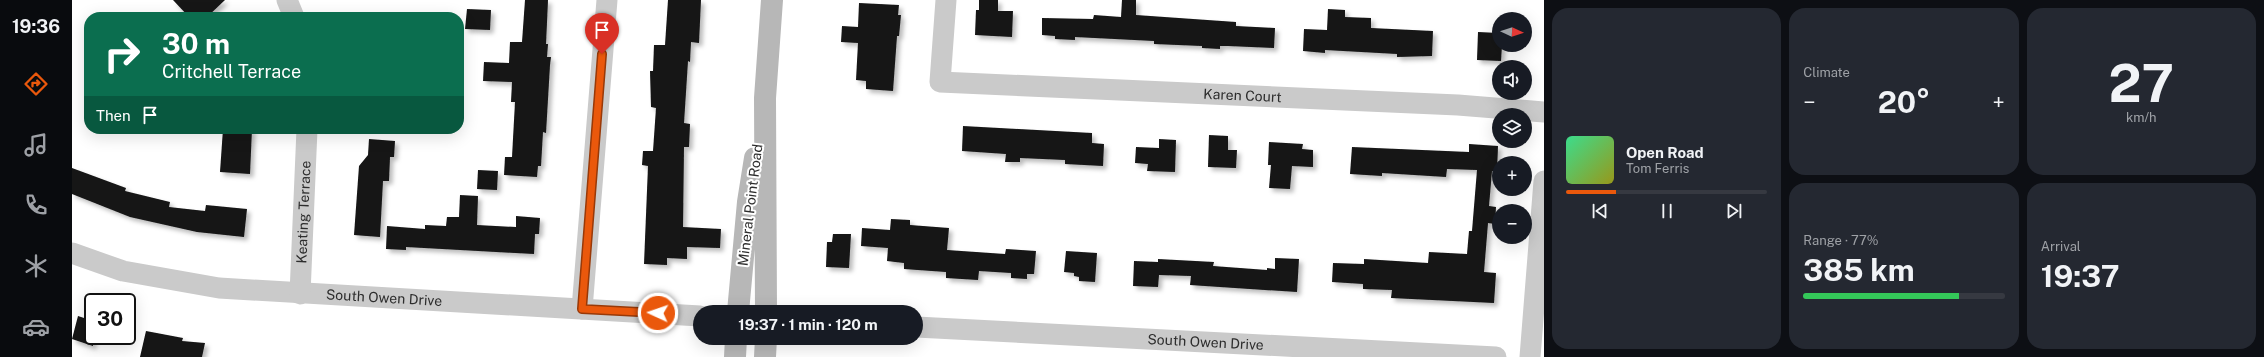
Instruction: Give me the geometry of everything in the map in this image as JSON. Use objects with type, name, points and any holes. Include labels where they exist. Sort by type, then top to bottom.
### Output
[{"type":"main road","name":"Mineral Point Road","points":[[766,305],[765,98],[772,0]]},
{"type":"main road","name":"Mineral Point Road","points":[[739,305],[748,202],[765,98]]},
{"type":"main road","points":[[735,357],[736,345]]},
{"type":"main road","points":[[765,357],[766,345]]},
{"type":"street","points":[[287,0],[292,12]]},
{"type":"street","points":[[582,309],[607,0]]},
{"type":"street","name":"Karen Court","points":[[946,0],[940,82],[1450,105],[1544,112]]},
{"type":"street","name":"Keating Terrace","points":[[300,294],[307,134]]},
{"type":"street","points":[[1530,357],[1544,181]]},
{"type":"street","name":"South Owen Drive","points":[[72,253],[124,271],[219,288],[300,294],[693,316]]},
{"type":"street","name":"South Owen Drive","points":[[923,327],[1496,357]]},
{"type":"building","points":[[173,0],[225,0],[212,12],[184,12]]},
{"type":"building","points":[[525,0],[548,0],[546,44],[548,44],[547,57],[551,57],[546,133],[543,132],[541,166],[538,166],[537,177],[504,175],[505,157],[512,157],[515,102],[511,102],[512,82],[483,81],[484,62],[509,63],[510,42],[522,42]]},
{"type":"building","points":[[668,0],[701,0],[699,43],[691,42],[690,62],[688,61],[684,123],[690,124],[689,147],[684,147],[683,227],[721,229],[720,248],[687,247],[687,259],[667,258],[667,265],[644,264],[648,166],[642,165],[643,151],[653,151],[656,108],[651,107],[650,71],[653,71],[654,45],[665,45]]},
{"type":"building","points":[[979,0],[998,0],[998,11],[1013,11],[1012,37],[975,35],[976,10],[979,10]]},
{"type":"building","points":[[1122,0],[1136,0],[1136,15],[1236,22],[1236,26],[1275,28],[1274,48],[1220,46],[1220,49],[1202,48],[1202,46],[1154,44],[1154,41],[1075,37],[1075,40],[1055,39],[1055,36],[1042,35],[1042,18],[1093,19],[1094,15],[1121,17]]},
{"type":"building","points":[[859,3],[899,5],[898,15],[901,15],[899,36],[897,36],[893,91],[866,89],[866,81],[856,80],[858,43],[841,42],[842,26],[858,27]]},
{"type":"building","points":[[467,9],[491,10],[490,30],[465,29]]},
{"type":"building","points":[[1328,9],[1345,10],[1345,17],[1371,18],[1371,28],[1433,31],[1432,56],[1397,57],[1397,54],[1325,50],[1325,53],[1303,51],[1304,29],[1327,30]]},
{"type":"building","points":[[1478,32],[1492,33],[1492,52],[1502,52],[1501,60],[1477,60]]},
{"type":"building","points":[[963,126],[1092,133],[1092,143],[1104,144],[1103,166],[1065,164],[1065,160],[1020,158],[1020,162],[1005,162],[1006,154],[962,151]]},
{"type":"building","points":[[223,134],[252,134],[250,174],[220,172]]},
{"type":"building","points":[[1209,135],[1228,136],[1228,150],[1237,150],[1236,168],[1208,167]]},
{"type":"building","points":[[369,139],[395,141],[394,157],[390,157],[389,181],[383,181],[380,237],[354,235],[359,166],[368,155]]},
{"type":"building","points":[[1159,139],[1176,140],[1175,172],[1147,171],[1148,164],[1135,163],[1136,147],[1159,148]]},
{"type":"building","points":[[1269,142],[1303,144],[1302,149],[1313,150],[1313,167],[1292,166],[1290,189],[1269,188],[1271,165],[1268,165]]},
{"type":"building","points":[[1469,144],[1492,146],[1492,148],[1498,148],[1498,156],[1492,156],[1489,206],[1492,206],[1492,224],[1488,223],[1484,272],[1496,273],[1494,303],[1391,298],[1392,290],[1363,289],[1363,284],[1332,282],[1333,263],[1364,264],[1364,259],[1428,263],[1429,252],[1467,254],[1469,231],[1472,231],[1477,170],[1447,169],[1446,177],[1382,173],[1382,176],[1350,174],[1352,147],[1469,152]]},
{"type":"building","points":[[72,168],[126,188],[125,191],[170,202],[169,207],[205,211],[206,205],[247,209],[244,237],[197,232],[130,217],[72,194]]},
{"type":"building","points":[[478,170],[498,171],[497,190],[477,189]]},
{"type":"building","points":[[460,195],[478,196],[477,225],[516,227],[516,216],[540,218],[539,234],[535,234],[534,254],[406,247],[406,250],[386,249],[387,226],[425,229],[425,225],[446,226],[447,217],[459,217]]},
{"type":"building","points":[[891,219],[910,220],[910,225],[949,228],[947,250],[1005,254],[1006,249],[1036,251],[1034,274],[1027,274],[1027,279],[1011,278],[1011,273],[979,271],[978,280],[946,278],[946,272],[904,269],[904,263],[887,261],[888,248],[861,246],[862,228],[890,230]]},
{"type":"building","points":[[833,234],[851,234],[849,268],[826,267],[827,242],[832,242]]},
{"type":"building","points":[[1066,251],[1097,253],[1095,282],[1079,281],[1079,277],[1074,276],[1074,273],[1064,272]]},
{"type":"building","points":[[1275,258],[1299,259],[1297,292],[1190,285],[1191,276],[1159,275],[1158,287],[1133,286],[1134,261],[1158,262],[1158,259],[1214,262],[1213,266],[1267,270],[1267,268],[1275,269]]},
{"type":"building","points":[[78,316],[84,318],[84,343],[72,339]]},
{"type":"building","points":[[146,331],[183,338],[182,341],[205,343],[202,357],[140,357]]},
{"type":"route","points":[[602,54],[582,309],[658,313]]}]
